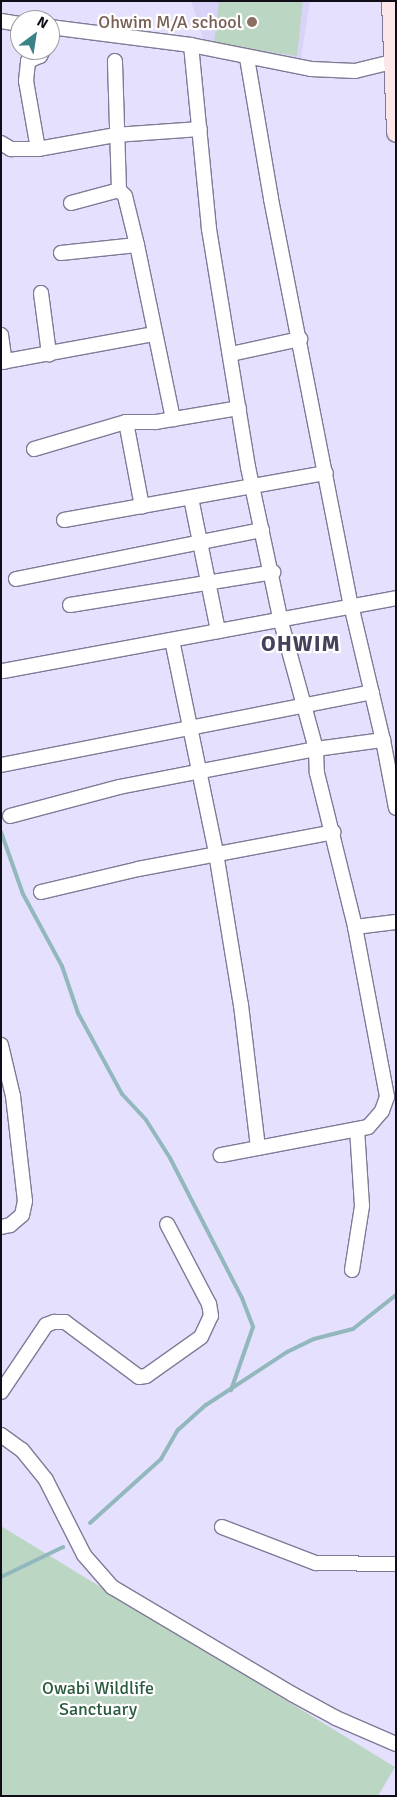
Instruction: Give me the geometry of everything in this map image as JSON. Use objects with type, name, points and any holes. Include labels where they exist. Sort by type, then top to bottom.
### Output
[{"type":"main road","points":[[392,1],[396,132]]},
{"type":"street","points":[[60,28],[191,45],[247,58],[311,69],[355,70],[394,61]]},
{"type":"street","points":[[191,45],[209,229],[231,354],[238,408],[262,530],[273,572],[281,622],[316,748],[318,773],[334,832],[355,927],[387,1096],[382,1111],[368,1127],[221,1155]]},
{"type":"street","points":[[247,58],[270,199],[300,339],[351,605],[383,740],[396,808]]},
{"type":"street","points":[[30,60],[28,61],[26,81],[38,149]]},
{"type":"street","points":[[115,61],[115,134],[119,190],[125,196],[137,245],[173,419]]},
{"type":"street","points":[[1,143],[11,149],[38,149],[115,134],[200,129]]},
{"type":"street","points":[[71,202],[119,190]]},
{"type":"street","points":[[61,253],[137,245]]},
{"type":"street","points":[[41,293],[48,354]]},
{"type":"street","points":[[1,335],[3,362],[154,334]]},
{"type":"street","points":[[231,354],[300,339]]},
{"type":"street","points":[[34,449],[126,422],[173,419],[238,408]]},
{"type":"street","points":[[126,422],[142,506]]},
{"type":"street","points":[[64,520],[326,473]]},
{"type":"street","points":[[191,498],[218,631]]},
{"type":"street","points":[[16,579],[262,530]]},
{"type":"street","points":[[70,605],[209,584],[273,572]]},
{"type":"street","points":[[3,671],[218,631],[281,622],[351,605],[396,598]]},
{"type":"street","points":[[172,640],[216,853],[241,1005],[258,1148]]},
{"type":"street","points":[[1,765],[304,703],[372,692]]},
{"type":"street","points":[[10,816],[119,787],[316,748],[383,740]]},
{"type":"street","points":[[41,892],[216,853],[334,832]]},
{"type":"street","points":[[355,927],[396,922]]},
{"type":"street","points":[[1,1045],[13,1096],[26,1201],[22,1215],[10,1225],[1,1227]]},
{"type":"street","points":[[352,1270],[362,1206],[357,1129]]},
{"type":"street","points":[[1,1392],[46,1325],[54,1322],[65,1322],[139,1377],[146,1376],[201,1337],[211,1316],[209,1304],[167,1224]]},
{"type":"street","points":[[1,1435],[22,1450],[46,1480],[84,1555],[112,1587],[292,1694],[336,1718],[396,1744]]},
{"type":"street","points":[[222,1527],[316,1563],[396,1564]]},
{"type":"shaded area","name":"Ohwim M/A school","points":[[191,1],[310,1],[301,58],[261,56],[204,41]]},
{"type":"green space","name":"Ohwim M/A school","points":[[219,1],[303,1],[297,56],[214,44]]},
{"type":"green space","name":"Owabi Wildlife Sanctuary","points":[[1,1526],[395,1767],[378,1796],[1,1796]]},
{"type":"waterway","points":[[1,832],[23,894],[62,966],[78,1013],[122,1094],[146,1120],[170,1158],[242,1298],[253,1327],[231,1390]]},
{"type":"waterway","points":[[90,1523],[161,1459],[178,1430],[206,1405],[287,1352],[314,1339],[353,1329],[396,1295]]},
{"type":"waterway","points":[[1,1577],[63,1547]]},
{"type":"place","name":"Ohwim M/A school","points":[[252,22]]},
{"type":"district","name":"OHWIM","points":[[301,644]]}]
